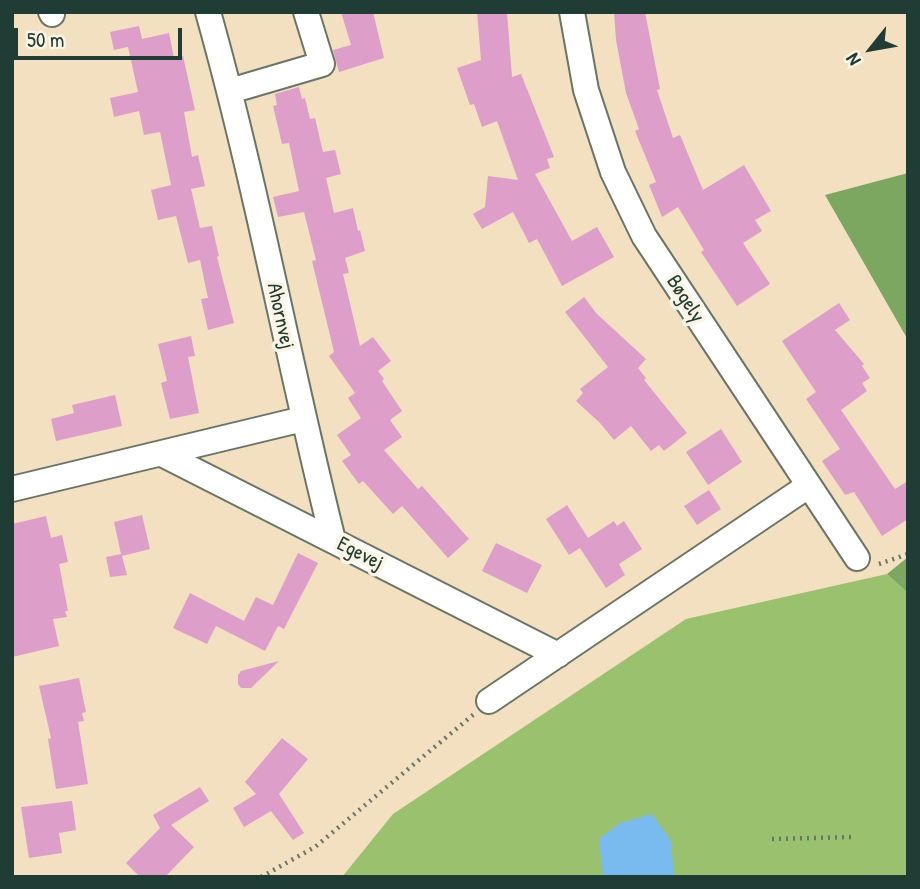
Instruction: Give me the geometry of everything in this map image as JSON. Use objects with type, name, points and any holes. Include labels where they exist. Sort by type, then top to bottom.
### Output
[{"type":"street","name":"Ahornvej","points":[[208,12],[230,91],[303,419],[333,540]]},
{"type":"street","points":[[230,91],[322,64],[306,12]]},
{"type":"street","name":"Bøgely","points":[[572,12],[586,90],[613,172],[644,236],[858,558]]},
{"type":"street","points":[[12,489],[303,419]]},
{"type":"street","name":"Egevej","points":[[162,454],[558,655]]},
{"type":"street","points":[[489,701],[808,486]]},
{"type":"path","points":[[858,558],[878,564],[908,554]]},
{"type":"path","points":[[261,877],[315,847],[489,701]]},
{"type":"path","points":[[772,839],[856,837]]},
{"type":"green space","points":[[908,173],[908,340],[825,195]]},
{"type":"green space","points":[[908,557],[908,593],[887,574]]},
{"type":"green space","points":[[887,574],[908,593],[908,877],[342,877],[393,814],[686,619]]},
{"type":"water","points":[[652,814],[671,841],[674,877],[603,877],[599,839],[620,823]]},
{"type":"building","points":[[341,12],[373,12],[384,58],[339,72],[333,50],[351,45]]},
{"type":"building","points":[[477,12],[507,12],[512,77],[521,74],[554,157],[547,159],[550,168],[535,174],[572,241],[597,227],[614,257],[562,286],[537,239],[529,243],[513,212],[482,229],[473,214],[485,207],[488,176],[518,180],[497,121],[482,127],[474,104],[470,105],[457,68],[481,60]]},
{"type":"building","points":[[614,12],[645,12],[660,89],[657,90],[673,138],[680,135],[703,190],[744,165],[771,211],[755,220],[762,231],[743,243],[770,284],[737,306],[701,252],[704,250],[678,207],[662,217],[649,185],[656,182],[635,131],[639,129],[626,93],[616,40]]},
{"type":"building","points":[[139,26],[142,39],[169,33],[174,58],[183,56],[195,110],[184,112],[192,157],[198,155],[205,186],[191,189],[200,228],[212,226],[234,323],[208,330],[201,299],[208,298],[200,260],[188,263],[176,216],[158,220],[151,190],[171,185],[160,132],[144,135],[139,111],[114,117],[110,98],[138,92],[128,47],[114,50],[110,32]]},
{"type":"building","points":[[299,87],[310,119],[315,118],[323,152],[335,150],[341,174],[326,178],[334,213],[353,208],[365,251],[345,258],[349,273],[343,274],[360,346],[373,337],[391,361],[378,371],[402,411],[390,420],[402,437],[384,450],[418,489],[422,486],[469,539],[448,558],[402,506],[393,514],[363,481],[359,484],[342,461],[351,455],[337,435],[361,418],[348,398],[355,393],[329,356],[334,352],[312,261],[316,260],[304,212],[278,217],[273,197],[299,191],[289,143],[282,144],[273,106],[277,105],[275,94]]},
{"type":"building","points":[[584,297],[596,313],[646,359],[638,368],[646,378],[644,380],[687,433],[664,451],[659,445],[651,451],[631,426],[614,440],[576,401],[583,393],[580,389],[608,367],[565,312]]},
{"type":"building","points":[[839,303],[850,320],[835,330],[864,364],[862,366],[870,378],[862,383],[867,391],[841,410],[895,489],[908,481],[908,519],[882,536],[854,492],[845,495],[822,461],[840,449],[806,399],[816,392],[782,341]]},
{"type":"building","points":[[191,336],[195,356],[188,357],[199,413],[170,419],[161,383],[167,381],[158,344]]},
{"type":"building","points":[[115,395],[122,426],[56,441],[51,419],[74,413],[72,405]]},
{"type":"building","points":[[721,429],[742,462],[708,485],[686,452]]},
{"type":"building","points":[[709,490],[721,509],[697,525],[684,506]]},
{"type":"building","points":[[567,505],[588,538],[614,521],[617,526],[624,521],[642,549],[619,564],[625,575],[606,588],[580,548],[569,555],[546,519]]},
{"type":"building","points":[[142,515],[150,549],[122,556],[127,575],[110,577],[106,557],[121,554],[114,522]]},
{"type":"building","points":[[46,516],[51,538],[62,535],[68,562],[59,564],[67,617],[53,619],[59,646],[12,657],[12,524]]},
{"type":"building","points":[[496,543],[542,565],[527,593],[482,571]]},
{"type":"building","points":[[298,553],[318,563],[284,629],[278,626],[265,651],[216,626],[207,644],[173,628],[190,593],[244,621],[256,597],[273,605]]},
{"type":"building","points":[[279,661],[251,688],[241,688],[238,684],[241,671]]},
{"type":"building","points":[[79,678],[86,712],[82,713],[84,721],[78,722],[88,784],[56,789],[48,739],[51,738],[39,686]]},
{"type":"building","points":[[282,738],[308,759],[279,794],[304,833],[293,840],[271,811],[244,827],[233,808],[256,794],[245,782]]},
{"type":"building","points":[[200,787],[209,801],[171,825],[194,847],[165,877],[140,877],[126,863],[160,828],[153,815]]},
{"type":"building","points":[[72,801],[76,830],[59,833],[62,853],[29,858],[21,807]]}]
